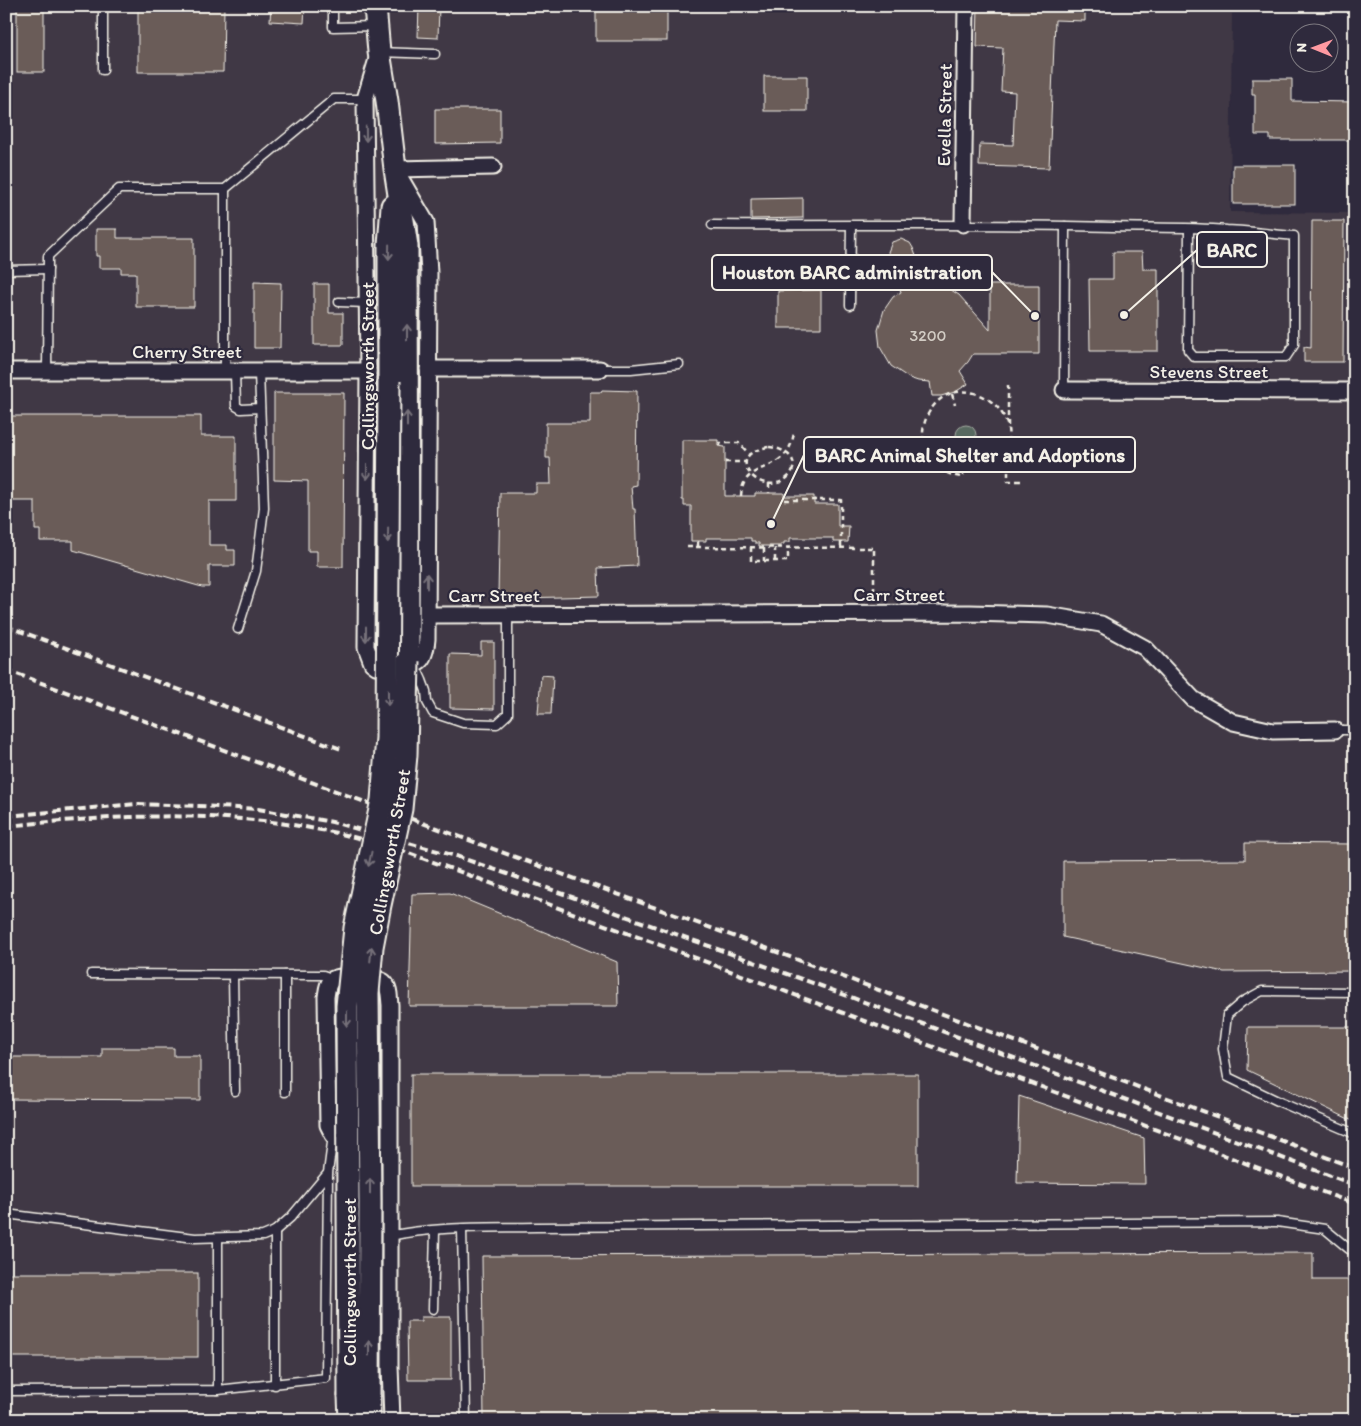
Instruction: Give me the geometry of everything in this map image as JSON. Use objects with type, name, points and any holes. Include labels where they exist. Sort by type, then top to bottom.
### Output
[{"type":"main road","name":"Collingsworth Street","points":[[369,1420],[359,1397],[347,1006],[355,928],[382,800],[387,738],[398,381],[389,245],[395,168],[375,16]]},
{"type":"main road","name":"Collingsworth Street","points":[[350,1420],[359,1397]]},
{"type":"street","name":"Evella Street","points":[[962,224],[966,6]]},
{"type":"street","name":"Collingsworth Street","points":[[379,52],[366,99],[368,302],[366,647],[372,663],[376,666],[408,667],[415,665],[424,656],[427,639],[428,274],[426,222],[395,168]]},
{"type":"street","points":[[395,168],[493,166]]},
{"type":"street","points":[[428,369],[600,369]]},
{"type":"street","name":"Cherry Street","points":[[6,371],[368,371]]},
{"type":"street","name":"Stevens Street","points":[[1064,390],[1355,391]]},
{"type":"street","name":"Carr Street","points":[[427,615],[1047,615],[1101,624],[1145,648],[1194,700],[1233,722],[1273,731],[1335,730]]},
{"type":"street","points":[[389,1154],[374,1155],[339,1139],[330,1130],[327,1119],[326,997],[330,983],[334,979],[374,978],[382,980],[389,992],[390,1366],[392,1420]]},
{"type":"lane","points":[[103,6],[103,70]]},
{"type":"lane","points":[[333,6],[333,27],[375,16]]},
{"type":"lane","points":[[379,52],[435,54]]},
{"type":"lane","points":[[47,371],[48,256],[119,190],[225,189],[334,99],[366,99]]},
{"type":"lane","points":[[225,189],[230,371],[236,406],[242,409],[260,408]]},
{"type":"lane","points":[[712,225],[851,226],[962,224],[1065,226],[1189,229],[1226,230],[1294,236],[1294,345],[1286,357],[1194,357],[1188,350],[1189,229]]},
{"type":"lane","points":[[850,305],[851,226]]},
{"type":"lane","points":[[1064,390],[1065,226]]},
{"type":"lane","points":[[6,270],[48,269]]},
{"type":"lane","points":[[339,302],[368,302]]},
{"type":"lane","points":[[600,369],[631,369],[679,364]]},
{"type":"lane","points":[[238,629],[256,571],[264,508],[259,372]]},
{"type":"lane","points":[[415,665],[433,714],[463,723],[497,724],[508,714],[508,615]]},
{"type":"lane","points":[[1335,730],[1355,730]]},
{"type":"lane","points":[[91,974],[323,975],[334,979]]},
{"type":"lane","points":[[233,975],[235,1090]]},
{"type":"lane","points":[[285,975],[285,1092]]},
{"type":"lane","points":[[1355,992],[1262,991],[1242,1002],[1227,1015],[1223,1049],[1228,1077],[1282,1103],[1355,1134]]},
{"type":"lane","points":[[6,1391],[218,1390],[326,1378],[328,1173],[333,1135]]},
{"type":"lane","points":[[6,1214],[196,1238],[263,1236],[275,1231],[291,1216],[328,1173]]},
{"type":"lane","points":[[390,1236],[462,1229],[536,1226],[1277,1222],[1325,1229],[1349,1249],[1355,1251]]},
{"type":"lane","points":[[462,1229],[466,1420]]},
{"type":"lane","points":[[275,1231],[275,1385]]},
{"type":"lane","points":[[433,1309],[435,1231]]},
{"type":"lane","points":[[218,1238],[218,1390]]},
{"type":"path","points":[[1008,384],[1008,481],[1022,481]]},
{"type":"path","points":[[963,462],[963,477],[953,476],[936,466],[926,449],[923,439],[924,424],[931,410],[940,400],[952,394],[963,392],[987,398],[1001,412],[1008,429]]},
{"type":"path","points":[[952,394],[955,404]]},
{"type":"path","points":[[740,496],[742,485],[750,475],[759,469],[774,464],[788,452],[792,444],[794,432]]},
{"type":"path","points":[[987,469],[987,456],[1000,459],[1005,451],[1008,437]]},
{"type":"path","points":[[720,446],[720,443],[739,444],[749,454]]},
{"type":"path","points":[[769,447],[788,452],[793,461],[791,472],[782,481],[762,482],[750,475],[746,467],[749,454],[758,449],[769,447]]},
{"type":"path","points":[[725,462],[746,462]]},
{"type":"path","points":[[769,483],[769,493]]},
{"type":"path","points":[[784,500],[841,500],[841,548]]},
{"type":"path","points":[[698,541],[698,547]]},
{"type":"path","points":[[687,547],[874,548],[874,594]]},
{"type":"path","points":[[751,547],[751,560],[764,561],[788,561],[788,548]]},
{"type":"path","points":[[764,548],[764,561]]},
{"type":"path","points":[[775,561],[776,548]]},
{"type":"shaded area","points":[[6,6],[1232,6],[1230,212],[1355,213],[1353,397],[1355,397],[1355,1420],[6,1420]]},
{"type":"green space","points":[[966,425],[973,428],[976,435],[973,442],[966,445],[959,442],[956,435],[959,428]]},
{"type":"building","points":[[17,6],[44,6],[44,72],[17,72]]},
{"type":"building","points":[[138,6],[224,6],[223,72],[138,72]]},
{"type":"building","points":[[271,6],[305,6],[304,23],[270,21]]},
{"type":"building","points":[[419,6],[439,6],[438,38],[418,37]]},
{"type":"building","points":[[596,6],[667,6],[667,41],[596,41]]},
{"type":"building","points":[[978,6],[1085,6],[1085,21],[1055,20],[1049,168],[979,166],[980,144],[1013,145],[1015,92],[1001,91],[1003,48],[977,47]]},
{"type":"building","points":[[764,76],[807,76],[807,111],[764,111]]},
{"type":"building","points":[[1252,79],[1292,79],[1292,101],[1355,102],[1355,140],[1270,140],[1270,135],[1255,135],[1255,94],[1252,94]]},
{"type":"building","points":[[435,109],[500,109],[500,143],[435,144]]},
{"type":"building","points":[[1233,165],[1295,165],[1295,204],[1233,204]]},
{"type":"building","points":[[803,198],[803,218],[751,219],[751,199]]},
{"type":"building","points":[[1312,221],[1344,221],[1343,362],[1304,362],[1304,347],[1311,348]]},
{"type":"building","points":[[96,229],[117,229],[117,238],[194,238],[194,307],[136,307],[136,273],[121,273],[121,268],[99,268],[99,256],[96,256]]},
{"type":"building","points":[[901,239],[910,243],[913,248],[926,283],[945,286],[959,295],[990,330],[990,285],[1039,285],[1039,354],[973,354],[960,371],[968,384],[955,392],[941,396],[932,396],[930,382],[909,378],[891,366],[880,347],[878,330],[884,310],[893,297],[901,292],[888,252],[892,242]]},
{"type":"building","points":[[1113,252],[1142,252],[1143,269],[1158,269],[1158,351],[1090,351],[1089,279],[1113,279]]},
{"type":"building","points":[[254,282],[281,283],[280,348],[254,348]]},
{"type":"building","points":[[314,284],[329,284],[329,313],[343,313],[343,345],[314,345]]},
{"type":"building","points":[[821,290],[821,328],[778,328],[778,291]]},
{"type":"building","points":[[602,390],[637,391],[636,485],[631,486],[633,509],[635,509],[637,566],[598,568],[599,596],[505,600],[505,597],[498,596],[500,493],[536,493],[536,484],[551,484],[550,458],[546,458],[546,423],[590,423],[590,392],[601,392]]},
{"type":"building","points":[[274,393],[344,393],[343,567],[317,567],[317,551],[308,551],[308,481],[274,480]]},
{"type":"building","points":[[6,416],[201,416],[201,436],[236,436],[236,501],[209,501],[209,545],[227,545],[227,550],[235,550],[235,566],[209,566],[209,587],[202,587],[73,550],[73,541],[40,541],[40,530],[35,530],[35,501],[6,501]]},
{"type":"building","points":[[682,440],[718,440],[718,446],[725,447],[725,496],[755,496],[755,493],[784,493],[784,496],[814,496],[814,504],[838,504],[838,526],[849,526],[848,542],[833,542],[833,538],[790,538],[790,542],[784,542],[781,546],[759,546],[759,543],[751,541],[751,538],[706,538],[706,541],[691,541],[691,506],[684,506],[684,500],[682,500]]},
{"type":"building","points":[[481,642],[494,642],[494,709],[450,708],[450,654],[481,655]]},
{"type":"building","points":[[541,675],[553,676],[551,714],[538,714]]},
{"type":"building","points":[[1245,843],[1355,844],[1355,971],[1224,972],[1063,937],[1063,861],[1245,860]]},
{"type":"building","points":[[450,893],[617,962],[618,1006],[409,1006],[412,894]]},
{"type":"building","points":[[1248,1027],[1355,1027],[1355,1122],[1247,1070]]},
{"type":"building","points":[[102,1048],[174,1048],[174,1056],[200,1056],[200,1100],[6,1099],[6,1057],[102,1057]]},
{"type":"building","points":[[411,1074],[918,1074],[918,1186],[411,1186]]},
{"type":"building","points":[[1019,1096],[1144,1138],[1145,1184],[1017,1183]]},
{"type":"building","points":[[1313,1253],[1313,1280],[1355,1280],[1355,1420],[484,1420],[482,1256]]},
{"type":"building","points":[[6,1273],[198,1273],[198,1357],[6,1357]]},
{"type":"building","points":[[421,1317],[451,1317],[451,1380],[408,1380],[407,1321],[421,1321]]},
{"type":"railway","points":[[6,626],[341,749]]},
{"type":"railway","points":[[6,670],[758,945],[1355,1168]]},
{"type":"railway","points":[[6,816],[136,804],[258,809],[332,822],[456,856],[533,883],[821,986],[1355,1185]]},
{"type":"railway","points":[[6,826],[124,817],[164,816],[243,819],[282,823],[392,847],[1355,1204]]},
{"type":"place","name":"BARC","points":[[1124,315]]},
{"type":"place","name":"Houston BARC administration","points":[[1035,316]]},
{"type":"place","name":"BARC Animal Shelter and Adoptions","points":[[771,524]]}]
